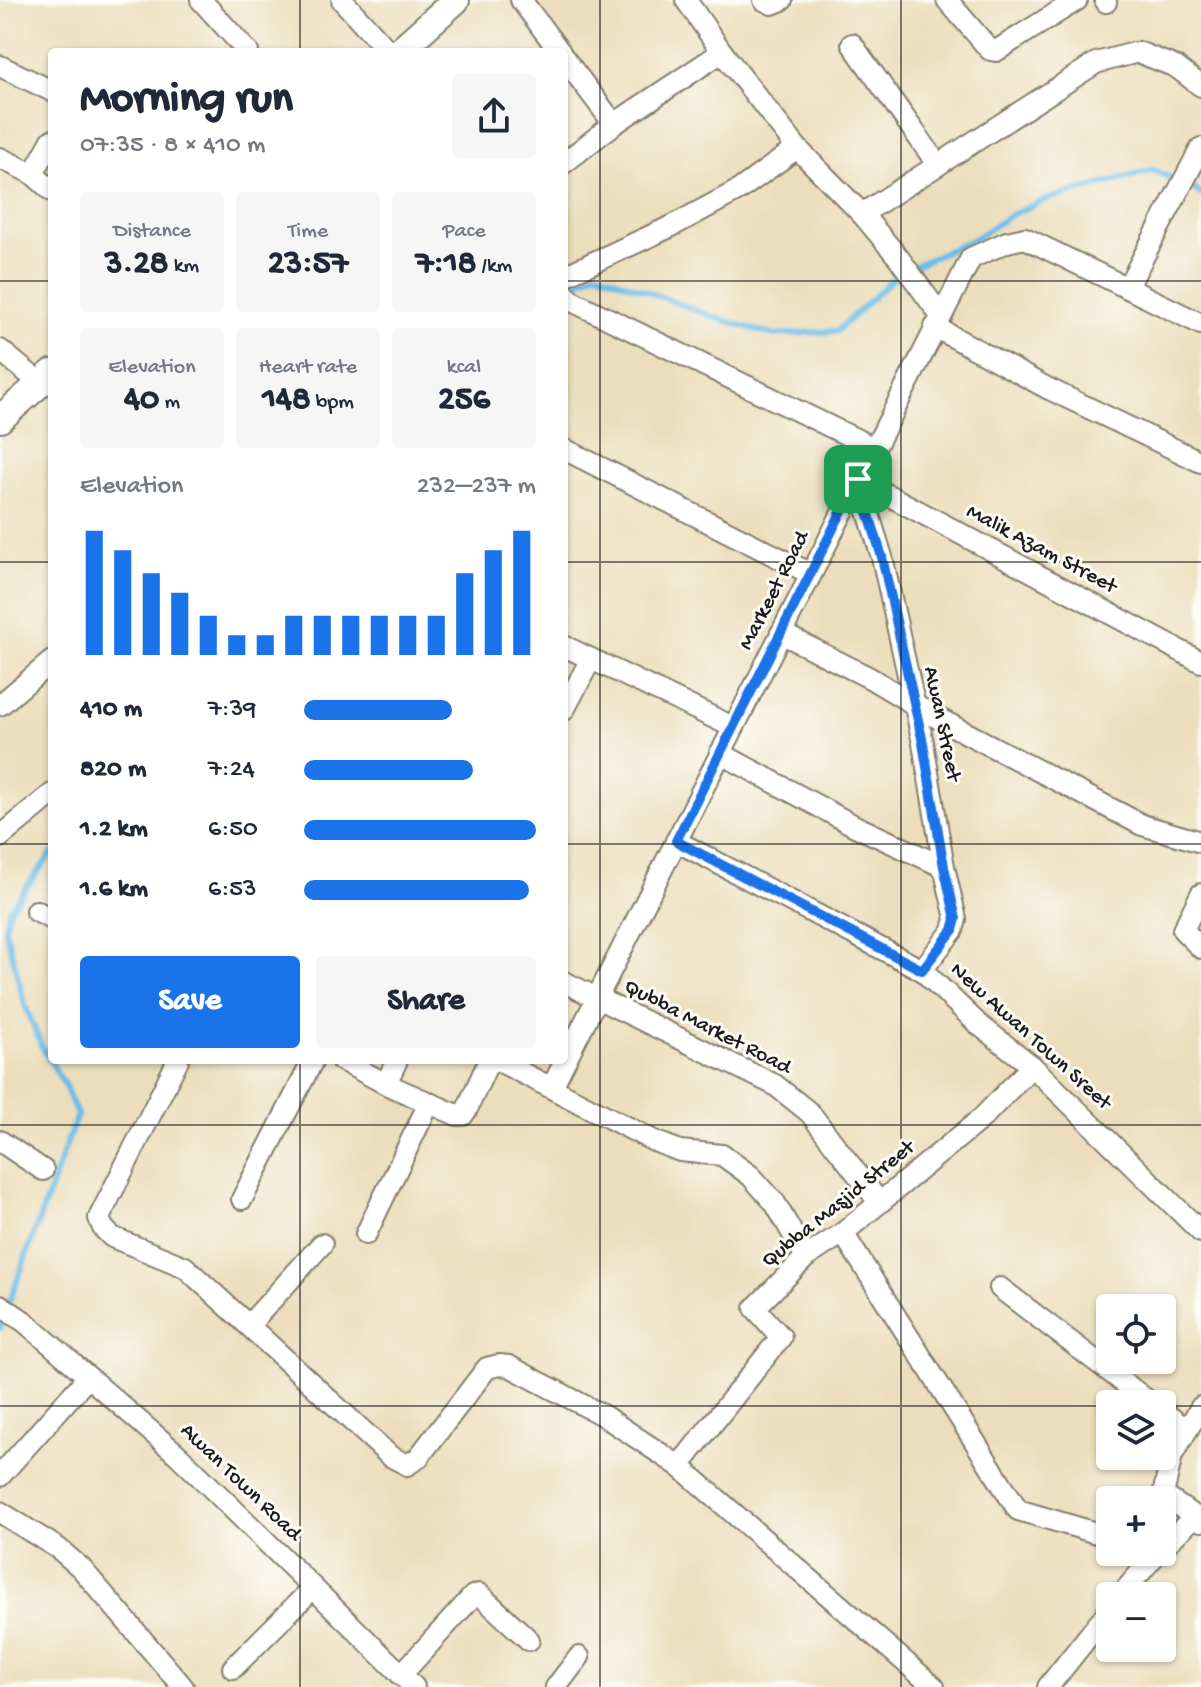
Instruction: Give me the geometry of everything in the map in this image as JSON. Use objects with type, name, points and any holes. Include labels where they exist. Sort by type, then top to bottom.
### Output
[{"type":"main road","points":[[402,48],[456,0]]},
{"type":"main road","points":[[0,419],[46,378]]},
{"type":"street","points":[[201,0],[244,48]]},
{"type":"street","points":[[342,0],[385,48]]},
{"type":"street","points":[[521,0],[557,48]]},
{"type":"street","points":[[686,0],[797,148],[862,214],[898,257],[938,321],[1047,388],[1201,462]]},
{"type":"street","points":[[764,0],[772,4],[782,0]]},
{"type":"street","points":[[947,0],[990,50],[996,51],[1077,0]]},
{"type":"street","points":[[852,44],[938,165]]},
{"type":"street","points":[[568,160],[614,124],[722,52]]},
{"type":"street","points":[[862,214],[1096,63],[1138,52],[1176,67],[1194,81],[1201,60]]},
{"type":"street","points":[[568,63],[614,124]]},
{"type":"street","points":[[0,66],[48,89]]},
{"type":"street","points":[[33,174],[48,147]]},
{"type":"street","points":[[568,274],[672,226],[739,190],[797,148]]},
{"type":"street","points":[[1127,288],[1201,148]]},
{"type":"street","points":[[0,158],[33,174],[48,187]]},
{"type":"street","name":"Markeet Road","points":[[568,1055],[971,258],[1007,242],[1025,238],[1201,324]]},
{"type":"street","points":[[568,297],[874,448]]},
{"type":"street","points":[[0,350],[46,378]]},
{"type":"street","points":[[568,451],[811,574]]},
{"type":"street","name":"Malik Azam Street","points":[[858,479],[1201,662]]},
{"type":"street","name":"Awan Street","points":[[858,479],[882,557],[956,925],[922,970]]},
{"type":"street","points":[[781,633],[1142,825],[1201,842]]},
{"type":"street","points":[[568,648],[733,727]]},
{"type":"street","points":[[568,702],[591,659]]},
{"type":"street","points":[[0,705],[48,664]]},
{"type":"street","points":[[720,753],[855,826],[944,867]]},
{"type":"street","points":[[0,837],[48,797]]},
{"type":"street","name":"New Awan Town Sreet","points":[[676,841],[922,970],[978,1024],[1032,1066],[1201,1232]]},
{"type":"street","points":[[1201,894],[1183,930],[1201,948]]},
{"type":"street","name":"Qubba Market Road","points":[[568,984],[775,1085],[810,1113],[879,1202]]},
{"type":"street","points":[[176,1064],[99,1218],[112,1237],[185,1267],[390,1456],[407,1465],[418,1458],[487,1368],[499,1365],[509,1366],[604,1416],[679,1466],[934,1687]]},
{"type":"street","points":[[242,1199],[311,1064]]},
{"type":"street","points":[[348,1064],[386,1084],[463,1115],[490,1064]]},
{"type":"street","points":[[386,1084],[395,1064]]},
{"type":"street","points":[[501,1064],[552,1087],[654,1141],[680,1151],[722,1155],[751,1176],[775,1203],[806,1257]]},
{"type":"street","name":"Markeet Road","points":[[552,1087],[564,1064]]},
{"type":"street","name":"Qubba Masjid Street","points":[[679,1466],[781,1337],[755,1308],[806,1257],[843,1233],[982,1118],[1032,1066]]},
{"type":"street","points":[[366,1234],[429,1103]]},
{"type":"street","points":[[0,1141],[43,1170]]},
{"type":"street","points":[[843,1233],[1018,1510],[1096,1533]]},
{"type":"street","points":[[249,1325],[322,1244]]},
{"type":"street","points":[[1000,1288],[1134,1390]]},
{"type":"street","name":"Awan Town Road","points":[[0,1305],[25,1322],[178,1455],[408,1681]]},
{"type":"street","points":[[0,1476],[88,1377]]},
{"type":"street","points":[[1176,1535],[1198,1519],[1163,1495],[1172,1455],[1201,1407]]},
{"type":"street","points":[[1176,1422],[1187,1430]]},
{"type":"street","points":[[0,1512],[59,1549],[81,1568],[183,1687]]},
{"type":"street","points":[[233,1668],[313,1588]]},
{"type":"street","points":[[408,1681],[473,1596],[479,1594],[529,1640]]},
{"type":"street","points":[[1048,1687],[1096,1627]]},
{"type":"street","points":[[556,1687],[579,1657]]},
{"type":"waterway","points":[[568,288],[597,272],[708,315],[773,335],[837,331],[899,273],[975,238],[1011,215],[1045,200],[1153,170],[1201,194]]},
{"type":"waterway","points":[[48,858],[9,910],[5,928],[25,1005],[48,1057]]},
{"type":"waterway","points":[[0,1328],[77,1115],[52,1064]]},
{"type":"route","points":[[858,479],[882,557],[923,743],[956,919],[953,930],[922,970],[676,841],[858,479]]}]
